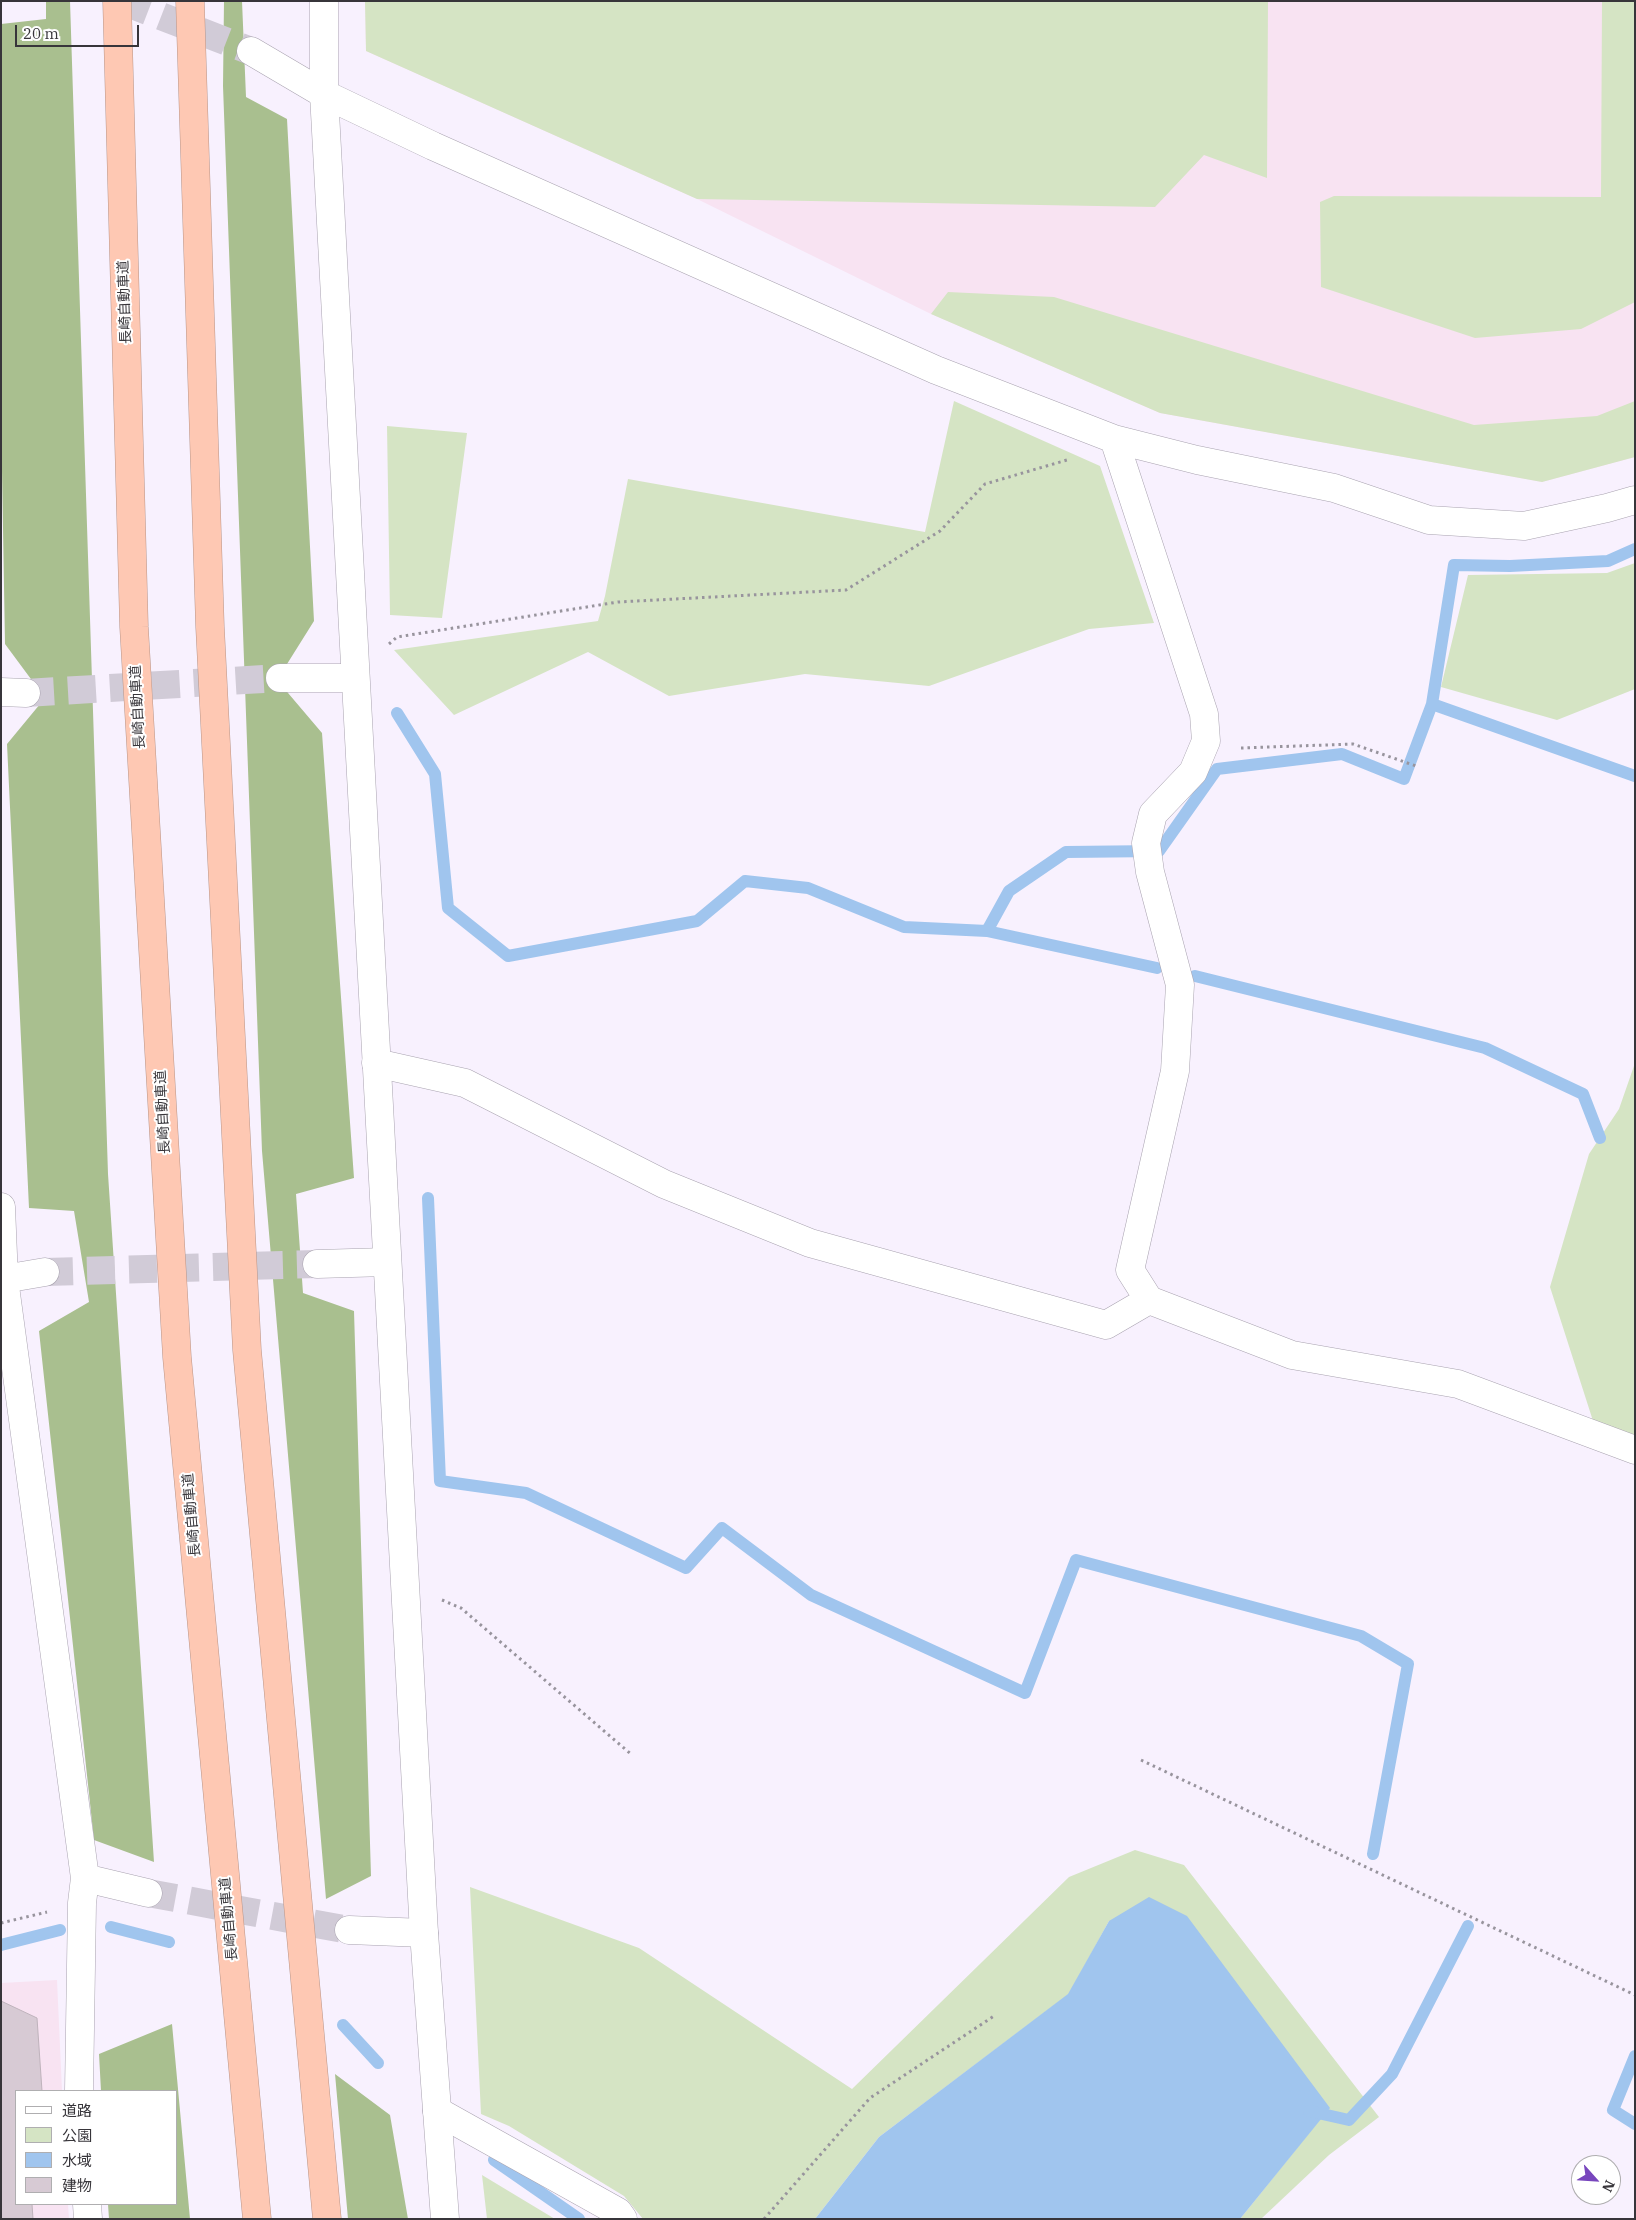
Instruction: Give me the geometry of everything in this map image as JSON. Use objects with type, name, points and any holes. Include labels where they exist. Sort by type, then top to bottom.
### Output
[{"type":"highway","name":"長崎自動車道","points":[[116,1],[134,627],[177,1357],[257,2219]]},
{"type":"highway","points":[[190,1],[210,627],[247,1350],[328,2219]]},
{"type":"street","points":[[324,1],[324,94],[404,1584],[424,1933],[445,2219]]},
{"type":"street","points":[[252,51],[324,94],[433,146],[936,370],[1114,439],[1197,460],[1334,488],[1429,520],[1524,526],[1608,508],[1635,500]]},
{"type":"street","points":[[1114,439],[1204,714],[1206,741],[1193,772],[1153,814],[1146,844],[1150,872],[1180,985],[1175,1071],[1130,1270],[1149,1300],[1292,1355],[1458,1384],[1635,1450]]},
{"type":"street","points":[[280,678],[355,678]]},
{"type":"street","points":[[376,1064],[465,1083],[664,1184],[810,1243],[1106,1326],[1149,1300]]},
{"type":"street","points":[[1,1207],[4,1279],[83,1891],[79,2090]]},
{"type":"street","points":[[317,1264],[387,1262]]},
{"type":"street","points":[[4,1279],[45,1272]]},
{"type":"street","points":[[83,1891],[148,1893]]},
{"type":"street","points":[[349,1930],[424,1933]]},
{"type":"street","points":[[437,2111],[618,2212],[623,2219]]},
{"type":"street","points":[[87,2205],[88,2219]]},
{"type":"path","points":[[355,678],[397,637],[618,602],[846,590],[940,531],[985,484],[1082,456],[1114,439]]},
{"type":"path","points":[[1206,741],[1246,749],[1353,744],[1419,767]]},
{"type":"path","points":[[404,1584],[461,1608],[632,1755]]},
{"type":"path","points":[[1141,1760],[1635,1995]]},
{"type":"path","points":[[1,1924],[83,1891]]},
{"type":"path","points":[[764,2219],[870,2098],[994,2016]]},
{"type":"shaded area","points":[[365,1],[1635,1],[1635,457],[1542,482],[1160,413],[931,314],[697,199],[366,51]]},
{"type":"shaded area","points":[[57,1980],[62,2090],[15,2090],[15,2205],[68,2205],[69,2219],[1,2219],[1,1983]]},
{"type":"green space","points":[[46,1],[70,1],[108,1174],[154,1862],[94,1840],[39,1331],[89,1302],[74,1211],[29,1208],[7,744],[45,698],[5,644],[1,413],[1,24],[46,19]]},
{"type":"green space","points":[[224,1],[242,1],[246,97],[287,119],[314,621],[277,680],[322,733],[354,1178],[296,1194],[303,1293],[354,1311],[371,1876],[326,1899],[262,1151],[223,86]]},
{"type":"green space","points":[[365,1],[1268,1],[1267,178],[1204,155],[1155,207],[697,199],[366,51]]},
{"type":"green space","points":[[1602,1],[1635,1],[1635,302],[1581,329],[1475,338],[1321,287],[1320,202],[1334,196],[1601,197]]},
{"type":"green space","points":[[948,292],[1054,297],[1474,425],[1597,416],[1635,401],[1635,457],[1542,482],[1160,413],[931,314]]},
{"type":"green space","points":[[954,401],[1100,466],[1154,623],[1089,629],[929,686],[805,674],[669,696],[588,652],[454,715],[394,650],[598,621],[605,596],[628,479],[925,532]]},
{"type":"green space","points":[[387,426],[467,433],[442,618],[390,615]]},
{"type":"green space","points":[[1635,563],[1635,689],[1557,720],[1441,687],[1468,575],[1607,573]]},
{"type":"green space","points":[[1635,1063],[1635,1439],[1594,1424],[1550,1287],[1589,1154],[1619,1109]]},
{"type":"green space","points":[[1135,1850],[1184,1865],[1379,2117],[1329,2155],[1261,2219],[1240,2219],[1329,2108],[1109,1921],[1069,1994],[879,2137],[815,2219],[643,2219],[624,2196],[509,2126],[481,2114],[470,1887],[639,1948],[852,2089],[1069,1877]]},
{"type":"green space","points":[[172,2024],[190,2219],[109,2219],[108,2205],[178,2205],[178,2090],[101,2090],[99,2054]]},
{"type":"green space","points":[[335,2074],[390,2115],[408,2219],[348,2219]]},
{"type":"green space","points":[[482,2175],[555,2219],[487,2219]]},
{"type":"water","points":[[1149,1897],[1187,1916],[1330,2108],[1240,2219],[815,2219],[879,2137],[1068,1994],[1109,1921]]},
{"type":"building","points":[[1,2001],[37,2018],[42,2090],[15,2090],[15,2205],[32,2205],[33,2219],[1,2219]]},
{"type":"waterway","points":[[987,931],[1009,891],[1066,852],[1159,851],[1217,769],[1342,754],[1404,779],[1432,704],[1454,565],[1510,566],[1608,561],[1635,549]]},
{"type":"waterway","points":[[1432,704],[1635,776]]},
{"type":"waterway","points":[[397,713],[435,774],[448,908],[508,956],[697,921],[745,881],[808,888],[904,927],[987,931],[1157,968]]},
{"type":"waterway","points":[[1195,976],[1485,1048],[1583,1094],[1600,1138]]},
{"type":"waterway","points":[[428,1198],[440,1481],[526,1493],[686,1568],[722,1528],[811,1595],[1025,1693],[1076,1560],[1361,1636],[1408,1664],[1373,1854]]},
{"type":"waterway","points":[[1309,2111],[1349,2120],[1392,2074],[1468,1926]]},
{"type":"waterway","points":[[111,1927],[169,1942]]},
{"type":"waterway","points":[[1,1945],[60,1930]]},
{"type":"waterway","points":[[343,2025],[378,2063]]},
{"type":"waterway","points":[[1635,2056],[1613,2110],[1635,2124]]},
{"type":"waterway","points":[[494,2160],[579,2219]]},
{"type":"tunnel","points":[[122,1],[251,51]]},
{"type":"tunnel","points":[[26,693],[280,678]]},
{"type":"tunnel","points":[[45,1272],[317,1264]]},
{"type":"tunnel","points":[[148,1893],[349,1930]]}]
